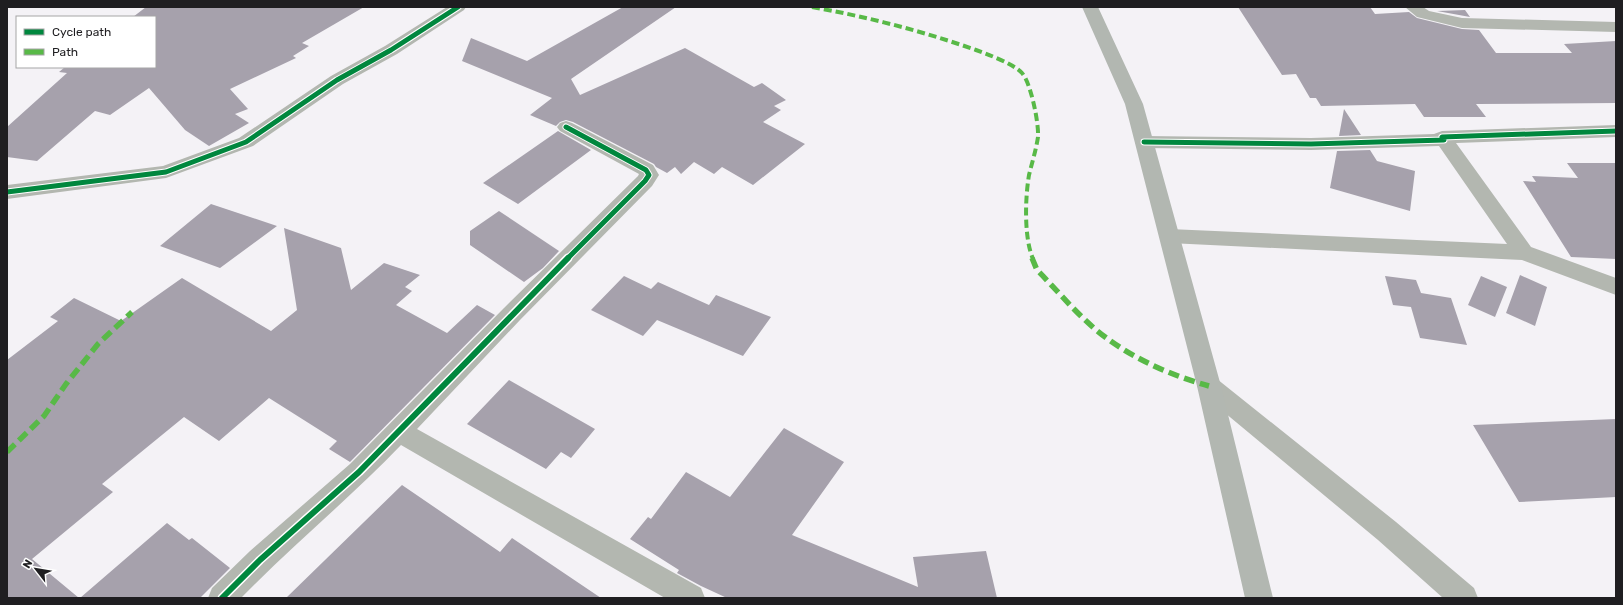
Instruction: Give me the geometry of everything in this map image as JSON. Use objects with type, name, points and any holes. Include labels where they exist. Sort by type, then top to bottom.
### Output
[{"type":"highway","points":[[1090,7],[1134,104],[1209,386],[1259,598]]},
{"type":"street","points":[[7,192],[166,172],[246,142],[337,80],[390,50],[458,7]]},
{"type":"street","points":[[1414,7],[1423,14],[1462,23],[1616,27]]},
{"type":"street","points":[[222,598],[260,560],[359,472],[512,314],[645,181],[649,175],[646,170],[566,127]]},
{"type":"street","points":[[1524,252],[1442,137],[1616,131]]},
{"type":"street","points":[[1144,142],[1311,144],[1444,140]]},
{"type":"street","points":[[1169,236],[1524,252],[1616,288]]},
{"type":"street","points":[[1209,386],[1387,531],[1464,598]]},
{"type":"street","points":[[399,431],[614,552],[691,598]]},
{"type":"building","points":[[146,7],[364,7],[302,43],[309,46],[293,56],[296,58],[230,89],[248,109],[235,114],[249,123],[209,146],[185,130],[149,88],[110,115],[95,111],[37,161],[7,157],[7,127],[67,73],[59,72],[64,68],[156,68],[156,16],[134,16]]},
{"type":"building","points":[[623,7],[676,7],[571,79],[580,95],[685,48],[754,87],[762,83],[786,100],[774,106],[781,110],[763,122],[805,144],[753,185],[722,167],[714,174],[694,162],[681,174],[675,167],[667,173],[656,167],[654,164],[573,122],[566,120],[560,122],[556,126],[530,115],[552,98],[462,61],[471,38],[527,61]]},
{"type":"building","points":[[1238,7],[1370,7],[1375,14],[1409,12],[1417,18],[1462,29],[1479,30],[1496,53],[1572,53],[1564,44],[1616,41],[1616,103],[1476,104],[1486,117],[1424,117],[1415,104],[1321,106],[1316,98],[1310,98],[1296,74],[1282,75]]},
{"type":"building","points":[[1465,10],[1470,17],[1437,11]]},
{"type":"building","points":[[1344,109],[1361,135],[1339,136]]},
{"type":"building","points":[[558,131],[591,150],[518,204],[483,183]]},
{"type":"building","points":[[1370,150],[1377,161],[1415,171],[1410,211],[1330,188],[1337,151]]},
{"type":"building","points":[[1567,163],[1616,163],[1616,259],[1571,257],[1523,181],[1536,182],[1532,176],[1578,178]]},
{"type":"building","points":[[211,204],[277,226],[220,268],[160,246]]},
{"type":"building","points":[[499,211],[559,251],[543,268],[524,282],[470,245],[470,231]]},
{"type":"building","points":[[284,228],[341,248],[351,290],[384,263],[420,275],[405,287],[412,291],[396,305],[447,333],[477,305],[495,315],[350,462],[329,449],[337,441],[269,398],[219,441],[184,417],[102,484],[113,492],[32,559],[79,598],[7,598],[7,360],[58,321],[50,317],[74,298],[121,321],[182,278],[271,331],[297,310]]},
{"type":"building","points":[[1520,275],[1547,287],[1535,326],[1506,313]]},
{"type":"building","points":[[624,276],[651,289],[658,282],[709,305],[716,295],[771,317],[743,356],[657,320],[643,336],[591,310]]},
{"type":"building","points":[[1385,276],[1416,280],[1421,293],[1451,298],[1467,345],[1420,338],[1411,307],[1393,305]]},
{"type":"building","points":[[1481,276],[1507,287],[1495,317],[1468,305]]},
{"type":"building","points":[[509,380],[595,429],[571,458],[561,452],[546,469],[467,424]]},
{"type":"building","points":[[1616,419],[1616,497],[1519,502],[1473,425]]},
{"type":"building","points":[[784,428],[844,462],[792,535],[918,587],[913,557],[986,551],[997,598],[727,598],[677,573],[679,570],[630,539],[648,517],[651,519],[686,472],[730,497]]},
{"type":"building","points":[[402,485],[500,552],[512,538],[601,598],[286,598]]},
{"type":"building","points":[[167,523],[189,540],[192,538],[230,568],[200,598],[80,598]]},
{"type":"marked path","points":[[812,7],[859,15],[947,40],[997,58],[1022,73],[1036,111],[1038,136],[1029,177],[1026,229],[1029,250],[1037,270],[1095,329],[1129,353],[1165,371],[1209,386]]},
{"type":"marked path","points":[[7,452],[44,416],[66,384],[98,344],[132,312]]},
{"type":"cycle path","points":[[7,192],[166,172],[246,142],[337,80],[391,50],[458,7]]},
{"type":"cycle path","points":[[222,598],[260,560],[359,472],[512,314],[645,181],[649,175],[646,170],[566,127]]},
{"type":"cycle path","points":[[1144,142],[1311,144],[1444,140],[1442,137],[1616,131]]}]
